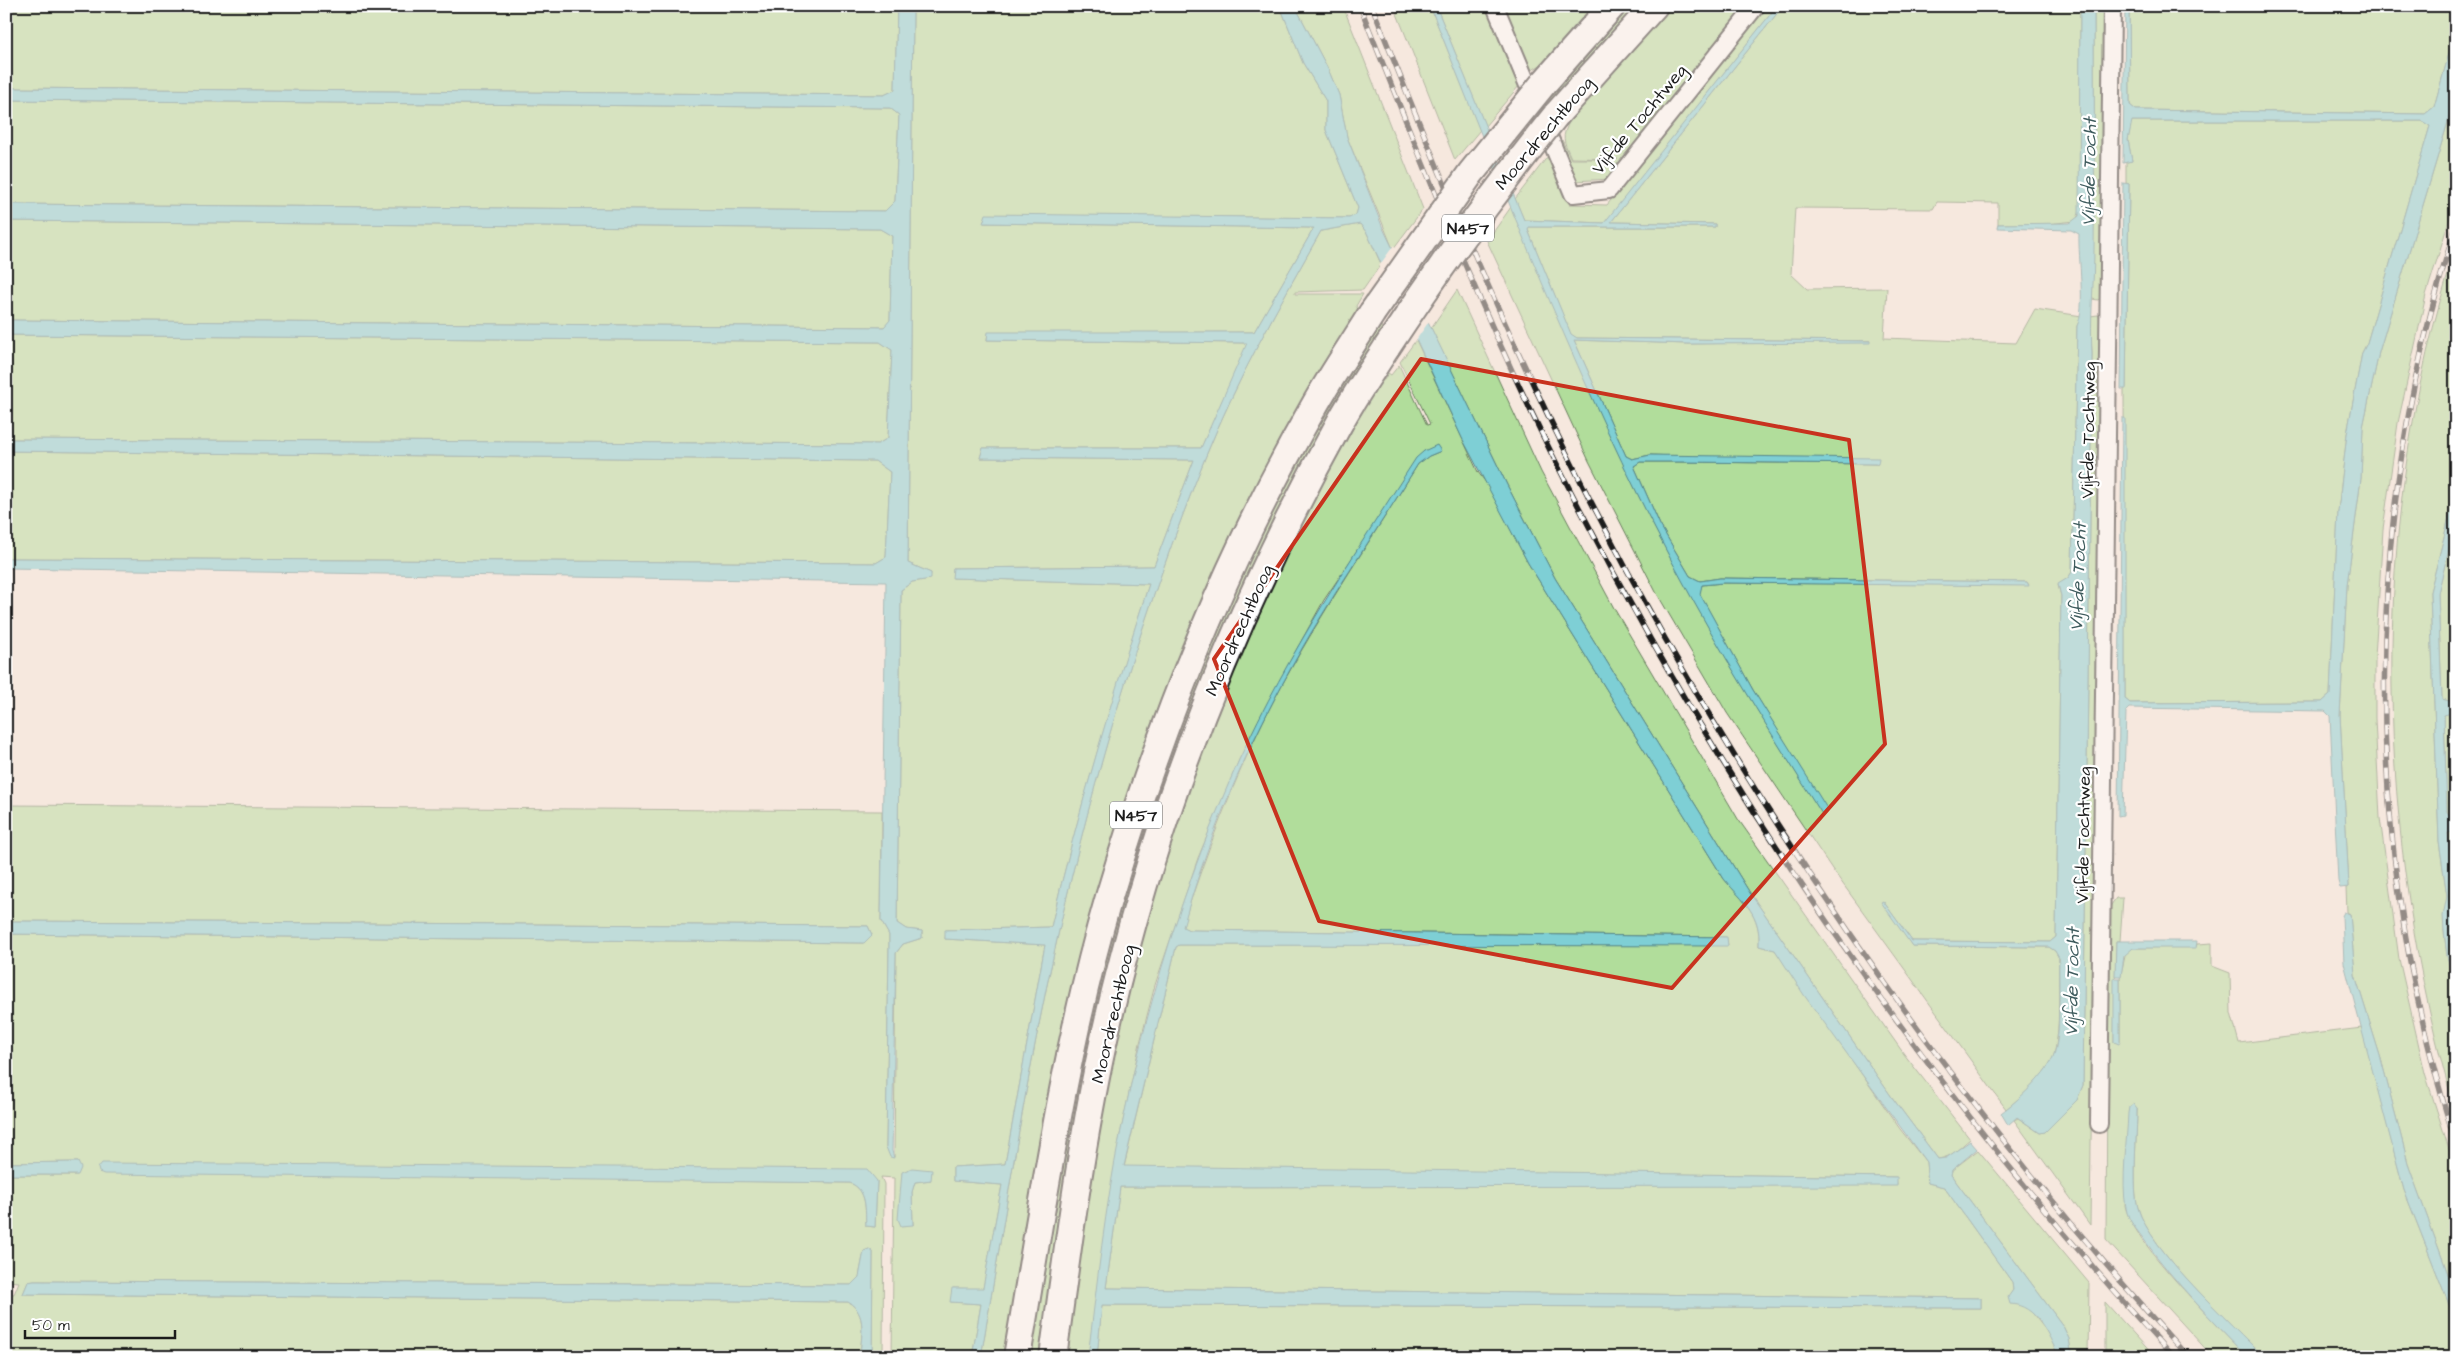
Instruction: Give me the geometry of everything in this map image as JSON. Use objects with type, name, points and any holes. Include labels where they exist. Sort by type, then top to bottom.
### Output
[{"type":"main road","name":"Moordrechtboog","points":[[1017,1357],[1074,1039],[1109,898],[1154,759],[1192,660],[1235,562],[1281,466],[1313,407],[1372,314],[1471,173],[1543,84],[1612,6]]},
{"type":"main road","name":"Moordrechtboog","points":[[1053,1357],[1070,1233],[1102,1048],[1135,918],[1180,774],[1220,672],[1260,581],[1340,422],[1387,346],[1482,209],[1556,115],[1654,6]]},
{"type":"street","name":"Vijfde Tochtweg","points":[[1495,6],[1573,194],[1608,190],[1756,6]]},
{"type":"street","name":"Vijfde Tochtweg","points":[[2099,1124],[2112,6]]},
{"type":"highlighted area","points":[[1421,359],[1849,440],[1885,744],[1672,988],[1319,921],[1214,659]]},
{"type":"green space","points":[[6,6],[897,6],[895,90],[884,95],[6,88]]},
{"type":"green space","points":[[913,6],[1280,6],[1303,63],[1326,101],[1326,130],[1358,208],[1356,215],[1350,218],[986,215],[984,223],[1314,228],[1254,332],[988,333],[987,340],[1248,343],[1201,448],[983,448],[980,458],[1194,460],[1154,566],[953,568],[953,578],[1149,584],[1097,754],[1051,927],[946,930],[945,939],[1045,945],[1005,1164],[953,1167],[953,1181],[1002,1185],[983,1289],[953,1288],[951,1302],[981,1304],[972,1357],[892,1357],[894,1178],[881,1177],[884,1184],[883,1357],[872,1357],[873,1252],[869,1249],[864,1251],[859,1277],[851,1285],[34,1281],[28,1282],[23,1294],[848,1302],[858,1312],[861,1319],[860,1357],[6,1357],[6,1294],[14,1294],[19,1282],[6,1281],[6,1175],[77,1175],[78,1162],[6,1163],[6,934],[863,943],[872,935],[868,926],[6,921],[6,805],[882,811],[881,921],[889,935],[886,1147],[894,1157],[896,953],[903,944],[922,938],[922,931],[906,929],[897,923],[901,590],[912,582],[930,579],[931,573],[908,563]],"holes":[[[99,1172],[877,1181],[875,1227],[866,1226],[863,1195],[856,1186],[850,1183]],[[902,1173],[931,1180],[915,1182],[912,1192],[913,1225]]]},
{"type":"green space","points":[[1295,6],[1343,6],[1423,209],[1393,249],[1347,137],[1339,95],[1328,69]]},
{"type":"green space","points":[[1394,6],[1430,6],[1480,130],[1455,160]]},
{"type":"green space","points":[[1436,6],[1486,6],[1519,86],[1485,126]]},
{"type":"green space","points":[[1508,6],[1596,6],[1547,61],[1529,72],[1506,17]]},
{"type":"green space","points":[[1627,6],[1638,6],[1552,104],[1548,95]]},
{"type":"green space","points":[[1669,6],[1746,6],[1610,179],[1575,181],[1559,144],[1562,140],[1571,159],[1618,159],[1571,158],[1564,139],[1571,119],[1595,86]]},
{"type":"green space","points":[[1765,6],[1777,6],[1605,223],[1524,220],[1515,199],[1548,156],[1569,204],[1607,205]]},
{"type":"green space","points":[[1783,6],[2083,6],[2080,15],[2080,211],[2076,221],[2046,224],[1998,224],[1998,203],[1937,202],[1933,209],[1795,208],[1791,274],[1807,289],[1887,288],[1884,338],[2016,343],[2035,309],[2082,316],[2077,326],[2072,572],[2068,578],[2058,585],[2061,596],[2056,937],[2050,942],[1912,941],[1883,901],[1912,946],[2049,947],[2055,951],[2059,958],[2059,1007],[2058,1033],[2054,1055],[2046,1069],[2026,1092],[2006,1109],[1832,869],[1727,713],[1656,592],[1589,461],[1487,241],[1511,207],[1598,408],[1673,563],[1777,743],[1822,813],[1827,811],[1753,690],[1699,593],[1702,585],[1723,583],[2029,585],[2027,582],[1720,578],[1700,581],[1690,576],[1660,525],[1634,466],[1640,462],[1878,464],[1650,455],[1632,459],[1626,456],[1574,340],[1688,344],[1870,341],[1577,338],[1571,335],[1528,230],[1528,227],[1715,227],[1715,224],[1611,222]]},
{"type":"green space","points":[[2094,6],[2106,6],[2101,298],[2098,300],[2092,299]]},
{"type":"green space","points":[[2129,6],[2456,6],[2456,29],[2434,107],[2425,114],[2136,110],[2130,105]]},
{"type":"green space","points":[[2456,95],[2456,198],[2426,295],[2398,423],[2383,529],[2375,657],[2375,719],[2380,818],[2399,959],[2425,1073],[2456,1171],[2456,1296],[2409,1167],[2381,1059],[2355,975],[2350,914],[2347,912],[2346,888],[2349,887],[2340,715],[2347,585],[2361,478],[2363,427],[2379,352]]},
{"type":"green space","points":[[6,100],[890,108],[899,115],[895,201],[885,211],[6,204]]},
{"type":"green space","points":[[2131,121],[2422,121],[2430,126],[2367,343],[2362,353],[2347,434],[2338,512],[2330,695],[2322,702],[2130,703],[2125,699],[2124,389],[2126,388],[2129,184],[2126,183],[2126,162],[2132,161],[2128,140]]},
{"type":"green space","points":[[6,221],[880,229],[892,236],[890,321],[884,327],[6,320]]},
{"type":"green space","points":[[1360,224],[1367,233],[1381,264],[1363,290],[1295,292],[1295,294],[1363,294],[1356,306],[1358,309],[1353,322],[1164,696],[1006,1357],[981,1357],[1007,1198],[1046,987],[1087,814],[1141,634],[1182,516],[1217,429],[1274,315],[1321,231]]},
{"type":"green space","points":[[2456,249],[2456,490],[2430,592],[2439,841],[2447,896],[2444,931],[2447,956],[2456,986],[2456,1114],[2429,1009],[2409,901],[2397,792],[2392,681],[2395,571],[2407,461],[2427,354]]},
{"type":"green space","points":[[1457,290],[1541,472],[1615,610],[1738,819],[1904,1054],[1970,1139],[1952,1154],[1938,1159],[1891,1096],[1750,893],[1555,578],[1507,485],[1431,328]]},
{"type":"green space","points":[[2098,315],[2101,319],[2090,1225],[2014,1120],[2018,1118],[2040,1133],[2045,1132],[2077,1100],[2083,1085],[2092,354],[2090,316]]},
{"type":"green space","points":[[1379,322],[1384,332],[1198,693],[1042,1357],[1028,1357],[1084,1042],[1126,877],[1156,783],[1232,593],[1278,499],[1326,410]]},
{"type":"green space","points":[[6,335],[880,342],[892,350],[888,438],[878,444],[6,439]]},
{"type":"green space","points":[[1416,340],[1478,472],[1487,484],[1528,563],[1724,879],[1750,909],[1757,925],[1759,946],[1775,950],[1900,1129],[1926,1162],[1928,1183],[1944,1187],[2012,1282],[2013,1290],[2010,1295],[2030,1310],[2048,1333],[2059,1357],[1097,1357],[1102,1305],[1981,1308],[1981,1298],[1106,1288],[1120,1187],[1897,1185],[1896,1177],[1124,1167],[1176,947],[1179,945],[1728,945],[1726,937],[1189,930],[1182,927],[1227,803],[1268,712],[1315,627],[1418,464],[1429,456],[1441,451],[1424,451],[1324,600],[1239,760],[1198,858],[1155,985],[1140,1043],[1120,1135],[1088,1357],[1064,1357],[1085,1210],[1102,1112],[1122,1016],[1146,922],[1189,786],[1240,652],[1287,550],[1381,379],[1384,380],[1388,373],[1391,375],[1399,365],[1427,425],[1430,424],[1400,362]]},
{"type":"green space","points":[[6,451],[875,461],[890,472],[886,557],[876,563],[6,558]]},
{"type":"green space","points":[[2456,520],[2456,703],[2442,699],[2438,593]]},
{"type":"green space","points":[[2456,712],[2456,822],[2447,812],[2444,715]]},
{"type":"green space","points":[[2456,831],[2456,943],[2453,935],[2454,896],[2448,833]]},
{"type":"green space","points":[[2116,898],[2123,898],[2120,941],[2116,941],[2114,1042],[2120,1042],[2120,978],[2126,952],[2133,948],[2196,947],[2197,944],[2212,943],[2212,966],[2230,973],[2231,1013],[2239,1043],[2362,1028],[2404,1190],[2456,1322],[2456,1357],[2264,1357],[2174,1265],[2145,1225],[2138,1208],[2135,1187],[2137,1109],[2125,1205],[2131,1220],[2143,1240],[2178,1284],[2248,1357],[2213,1357],[2106,1240],[2108,914]]},
{"type":"green space","points":[[1978,1150],[2089,1283],[2088,1357],[2079,1357],[2071,1352],[2069,1339],[2063,1326],[1951,1175],[1952,1170]]},
{"type":"green space","points":[[2105,1302],[2155,1357],[2105,1357]]},
{"type":"water","points":[[897,6],[913,6],[908,563],[931,573],[931,579],[912,582],[901,590],[897,923],[906,929],[922,931],[922,938],[903,944],[896,953],[892,1151],[894,1158],[890,1157],[886,1147],[889,935],[881,921],[886,582],[6,568],[6,558],[876,563],[886,557],[890,472],[875,461],[6,451],[6,439],[878,444],[888,438],[892,350],[880,342],[6,335],[6,320],[884,327],[890,320],[892,236],[880,229],[6,221],[6,204],[885,211],[895,201],[899,115],[890,108],[6,100],[6,88],[884,95],[895,90]]},
{"type":"water","points":[[1280,6],[1295,6],[1328,69],[1339,95],[1347,137],[1382,226],[1507,485],[1555,578],[1750,893],[1891,1096],[1938,1159],[1946,1158],[1970,1141],[1977,1149],[1952,1170],[1951,1175],[2063,1326],[2069,1339],[2071,1351],[2079,1357],[2059,1357],[2046,1330],[2034,1315],[2028,1309],[2010,1304],[2008,1297],[2013,1290],[2012,1282],[1944,1187],[1928,1183],[1926,1162],[1804,995],[1775,950],[1759,946],[1757,925],[1750,909],[1724,879],[1528,563],[1462,438],[1367,233],[1360,224],[1321,231],[1274,315],[1217,429],[1182,516],[1161,575],[1104,754],[1072,875],[1046,987],[1016,1145],[981,1357],[972,1357],[981,1304],[950,1302],[952,1288],[983,1288],[1002,1185],[953,1181],[953,1167],[1005,1164],[1045,945],[945,939],[945,930],[1051,927],[1072,840],[1096,755],[1149,584],[952,578],[953,568],[1154,566],[1194,460],[980,458],[983,448],[1201,448],[1247,343],[987,340],[988,332],[1254,332],[1314,228],[983,223],[986,214],[1349,218],[1356,215],[1358,208],[1326,130],[1326,101],[1303,63]]},
{"type":"water","points":[[1430,6],[1436,6],[1524,220],[1604,223],[1777,6],[1783,6],[1611,222],[1715,224],[1715,227],[1529,227],[1528,230],[1571,334],[1577,338],[1870,341],[1870,343],[1688,344],[1574,340],[1626,456],[1632,459],[1650,455],[1879,458],[1878,464],[1640,462],[1634,466],[1660,525],[1690,576],[1700,581],[1720,578],[2027,582],[2029,586],[1723,583],[1702,585],[1700,594],[1753,690],[1828,810],[1822,814],[1755,707],[1713,635],[1672,562],[1622,462],[1536,268]]},
{"type":"water","name":"Vijfde Tocht","points":[[2083,6],[2094,6],[2094,261],[2091,327],[2083,1085],[2077,1100],[2045,1132],[2040,1133],[2017,1117],[2008,1125],[2001,1113],[2023,1095],[2037,1080],[2049,1065],[2056,1048],[2059,1009],[2059,958],[2055,951],[2049,947],[1912,946],[1881,902],[1883,901],[1912,941],[2050,942],[2056,937],[2061,596],[2058,584],[2068,578],[2072,572],[2077,326],[2081,307],[2079,234],[2071,230],[1997,228],[1998,224],[2070,223],[2079,216],[2080,15]]},
{"type":"water","points":[[2125,6],[2129,6],[2130,105],[2136,110],[2425,114],[2434,107],[2456,29],[2456,95],[2379,352],[2363,427],[2361,478],[2347,585],[2340,715],[2349,887],[2340,888],[2338,881],[2330,716],[2325,711],[2129,708],[2126,711],[2123,815],[2118,816],[2122,418],[2125,418],[2125,699],[2130,703],[2322,702],[2330,695],[2338,512],[2347,434],[2362,353],[2367,343],[2430,126],[2422,121],[2132,121],[2128,140],[2132,161],[2123,163]]},
{"type":"water","points":[[2123,183],[2129,184],[2126,389],[2121,389]]},
{"type":"water","points":[[1437,445],[1441,451],[1429,456],[1418,464],[1311,633],[1272,703],[1237,776],[1222,813],[1194,889],[1183,927],[1189,930],[1727,937],[1728,946],[1179,945],[1176,947],[1124,1166],[1897,1177],[1897,1186],[1120,1187],[1106,1288],[1981,1298],[1981,1308],[1102,1305],[1097,1357],[1088,1357],[1110,1190],[1130,1087],[1169,944],[1201,851],[1219,805],[1258,720],[1300,643],[1345,568],[1416,458],[1424,451]]},
{"type":"water","points":[[2456,490],[2456,520],[2438,593],[2442,699],[2456,703],[2456,712],[2444,715],[2447,812],[2456,822],[2456,831],[2448,833],[2455,929],[2456,986],[2447,956],[2443,916],[2447,896],[2439,841],[2430,592]]},
{"type":"water","points":[[2344,912],[2350,914],[2355,975],[2381,1059],[2409,1167],[2456,1296],[2456,1322],[2404,1190],[2344,963],[2342,916]]},
{"type":"water","points":[[6,921],[868,926],[872,935],[864,943],[6,934]]},
{"type":"water","points":[[2116,941],[2197,941],[2196,948],[2133,948],[2124,956],[2121,976],[2115,976]]},
{"type":"water","points":[[2114,978],[2120,978],[2119,1044],[2114,1042]]},
{"type":"water","points":[[2133,1104],[2137,1109],[2136,1199],[2145,1225],[2158,1244],[2193,1286],[2264,1357],[2248,1357],[2181,1286],[2131,1222],[2126,1208],[2124,1173],[2128,1113],[2129,1107]]},
{"type":"water","points":[[78,1162],[81,1168],[78,1175],[6,1175],[6,1163]]},
{"type":"water","points":[[102,1163],[867,1169],[877,1181],[875,1227],[866,1226],[863,1195],[856,1186],[850,1183],[104,1174],[99,1172],[98,1168]]},
{"type":"water","points":[[912,1168],[932,1170],[931,1180],[915,1182],[912,1192],[913,1225],[901,1226],[898,1219],[902,1172]]},
{"type":"water","points":[[869,1249],[873,1252],[872,1357],[860,1357],[861,1319],[858,1312],[848,1302],[23,1294],[28,1282],[34,1281],[851,1285],[859,1277],[864,1251]]},
{"type":"pier","points":[[1394,245],[1430,320],[1414,343],[1379,266]]},
{"type":"railway","points":[[1360,6],[1457,247],[1509,365],[1566,482],[1628,600],[1695,715],[1765,829],[1839,940],[1917,1048],[1999,1154],[2084,1257],[2173,1357]]},
{"type":"railway","points":[[1372,6],[1469,242],[1521,359],[1577,474],[1640,593],[1706,710],[1777,824],[1852,936],[1931,1046],[2013,1152],[2099,1256],[2188,1357]]},
{"type":"railway","points":[[2456,226],[2425,339],[2402,453],[2389,569],[2384,685],[2389,801],[2402,916],[2425,1031],[2456,1144]]}]
